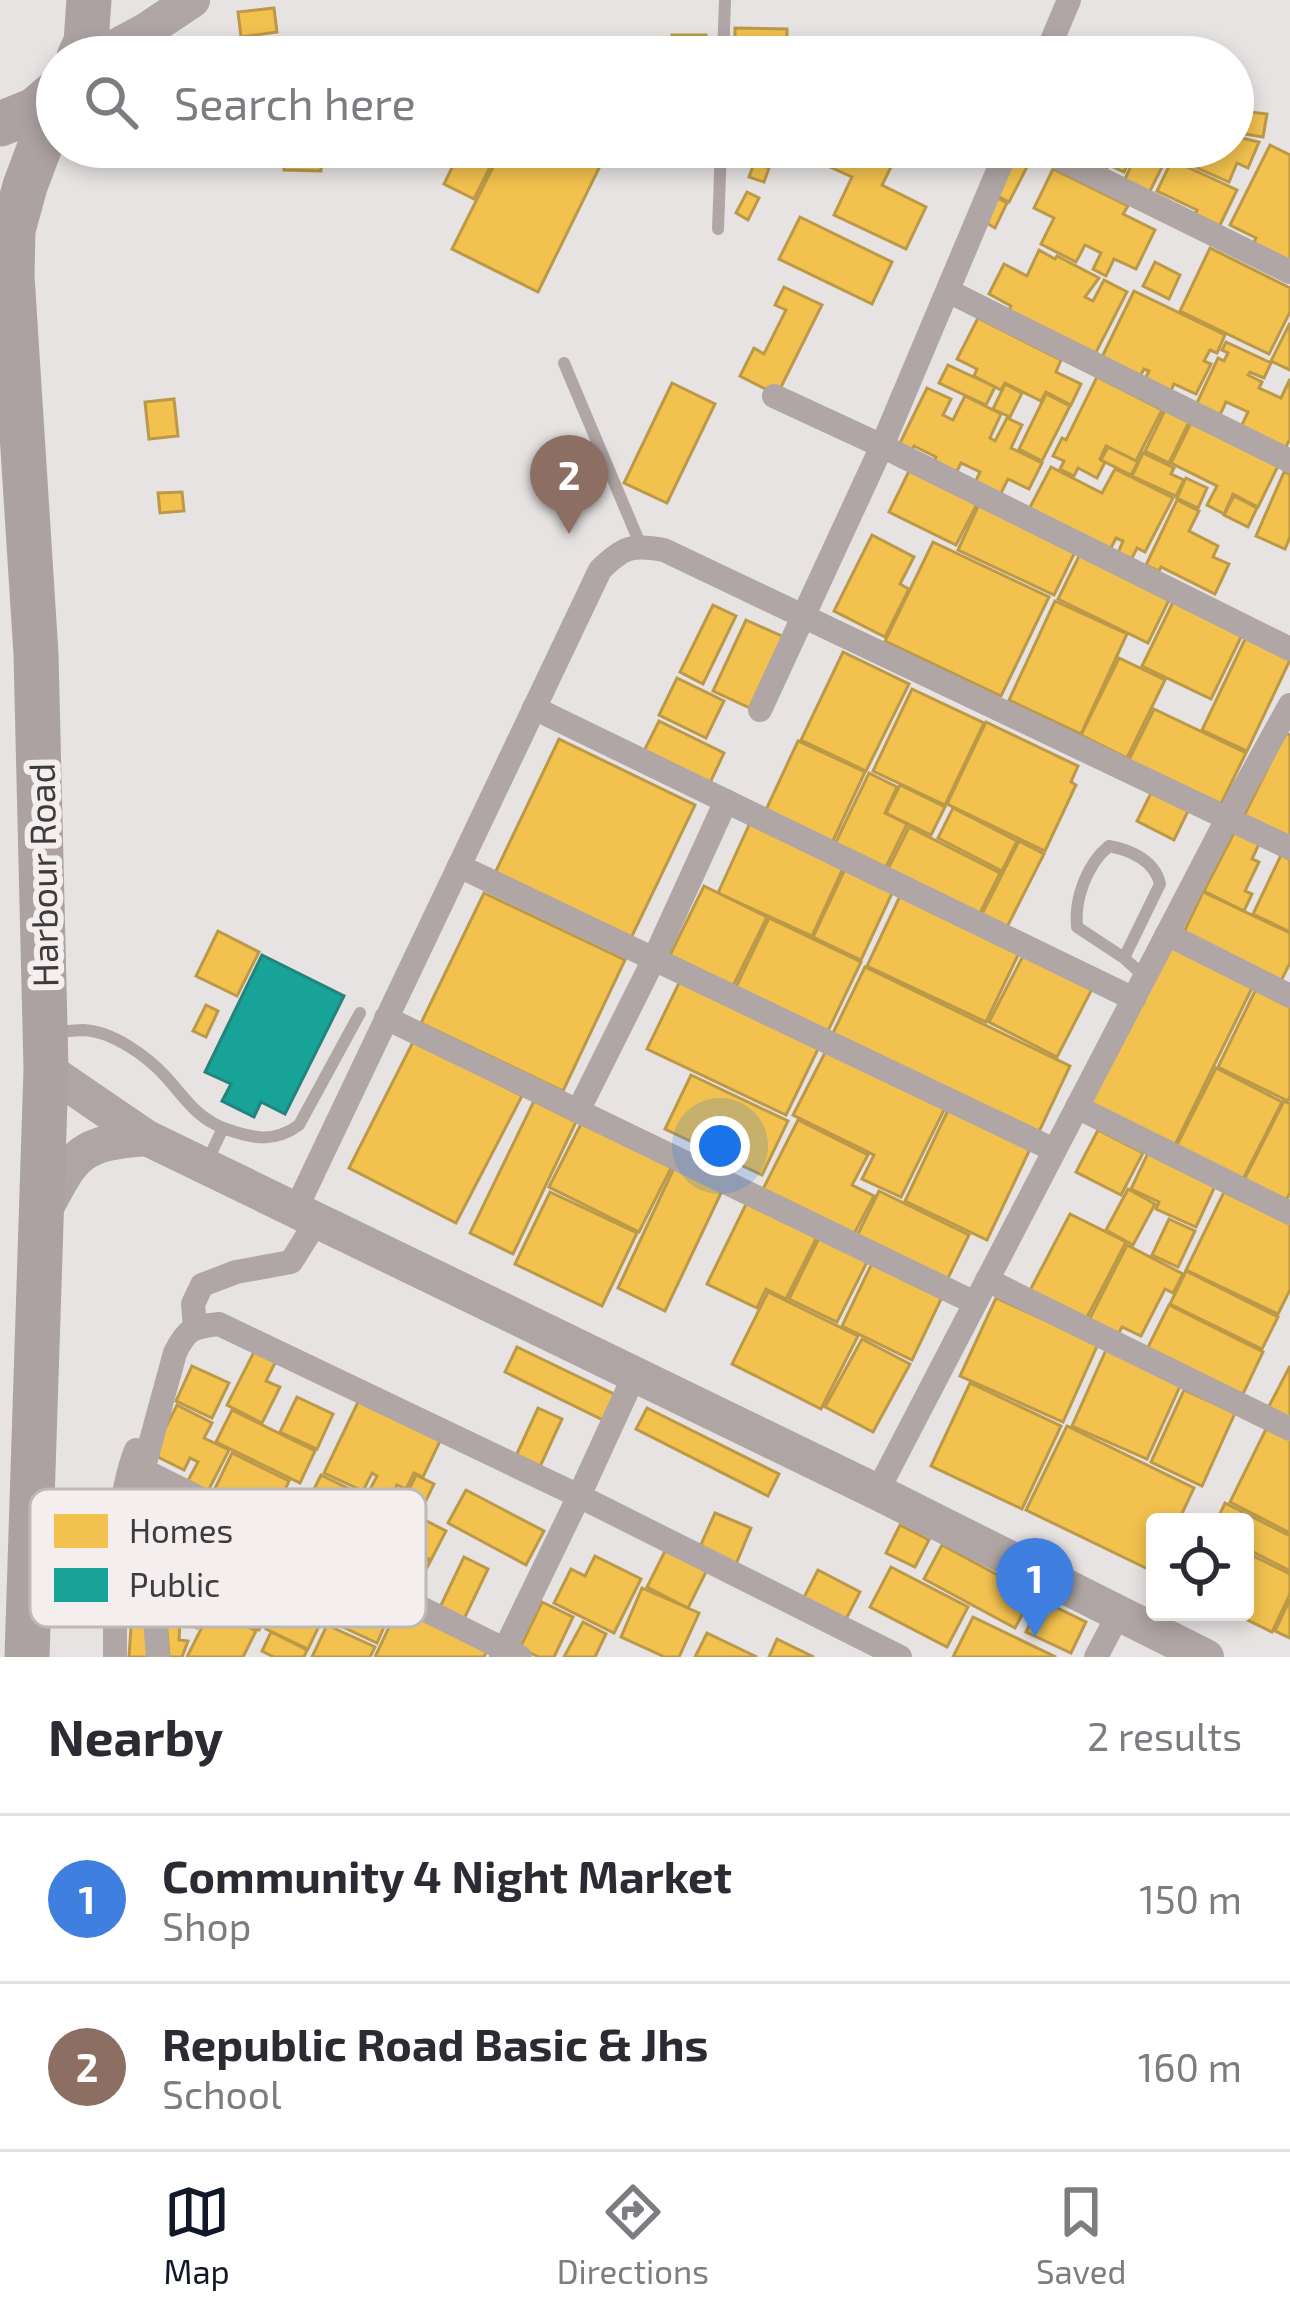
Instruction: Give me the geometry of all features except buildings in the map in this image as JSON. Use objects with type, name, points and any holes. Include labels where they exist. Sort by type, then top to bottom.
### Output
[{"type":"highway","points":[[87,36],[89,0]]},
{"type":"highway","points":[[0,124],[36,108]]},
{"type":"highway","name":"Harbour Road","points":[[32,1489],[46,1052],[35,653],[12,276],[14,230],[36,159]]},
{"type":"highway","name":"Harbour Road","points":[[26,1657],[30,1546]]},
{"type":"street","points":[[136,36],[191,0]]},
{"type":"street","points":[[1055,36],[1070,0]]},
{"type":"street","points":[[760,710],[882,446],[999,168]]},
{"type":"street","points":[[1079,168],[1290,272]]},
{"type":"street","points":[[948,290],[1290,460]]},
{"type":"street","points":[[774,397],[1290,649]]},
{"type":"street","points":[[195,1327],[193,1304],[202,1286],[236,1272],[291,1262],[386,1018],[600,570],[619,551],[641,546],[664,550],[1290,848]]},
{"type":"street","points":[[877,1492],[1290,705]]},
{"type":"street","points":[[534,708],[726,801],[1139,988]]},
{"type":"street","points":[[578,1111],[726,801]]},
{"type":"street","points":[[459,866],[1054,1150]]},
{"type":"street","points":[[1167,934],[1290,996]]},
{"type":"street","points":[[386,1018],[578,1111],[1290,1429]]},
{"type":"street","points":[[46,1052],[148,1138],[1206,1657]]},
{"type":"street","points":[[1077,1106],[1290,1213]]},
{"type":"street","points":[[42,1214],[78,1156],[106,1142],[148,1138]]},
{"type":"street","points":[[126,1489],[128,1470],[183,1337],[195,1327],[219,1324],[579,1496],[900,1657]]},
{"type":"street","points":[[145,1489],[143,1469],[175,1353]]},
{"type":"street","points":[[426,1612],[509,1654],[634,1374]]},
{"type":"street","points":[[143,1469],[183,1489]]},
{"type":"street","points":[[1096,1657],[1119,1613]]},
{"type":"street","points":[[115,1627],[115,1657]]},
{"type":"street","points":[[156,1627],[158,1657]]},
{"type":"lane","points":[[724,36],[725,0]]},
{"type":"lane","points":[[718,229],[720,168]]},
{"type":"lane","points":[[564,363],[641,546]]},
{"type":"lane","points":[[1124,958],[1160,884],[1148,862],[1109,846],[1097,856],[1080,895],[1077,927],[1124,958],[1139,988]]},
{"type":"lane","points":[[46,1052],[86,1030],[112,1038],[154,1065],[206,1121],[251,1138],[272,1138],[299,1125],[360,1013]]},
{"type":"lane","points":[[206,1165],[223,1128]]},
{"type":"place","name":"Republic Road Basic & Jhs","points":[[569,534]]},
{"type":"place","name":"Community 4 Night Market","points":[[1035,1637]]}]
